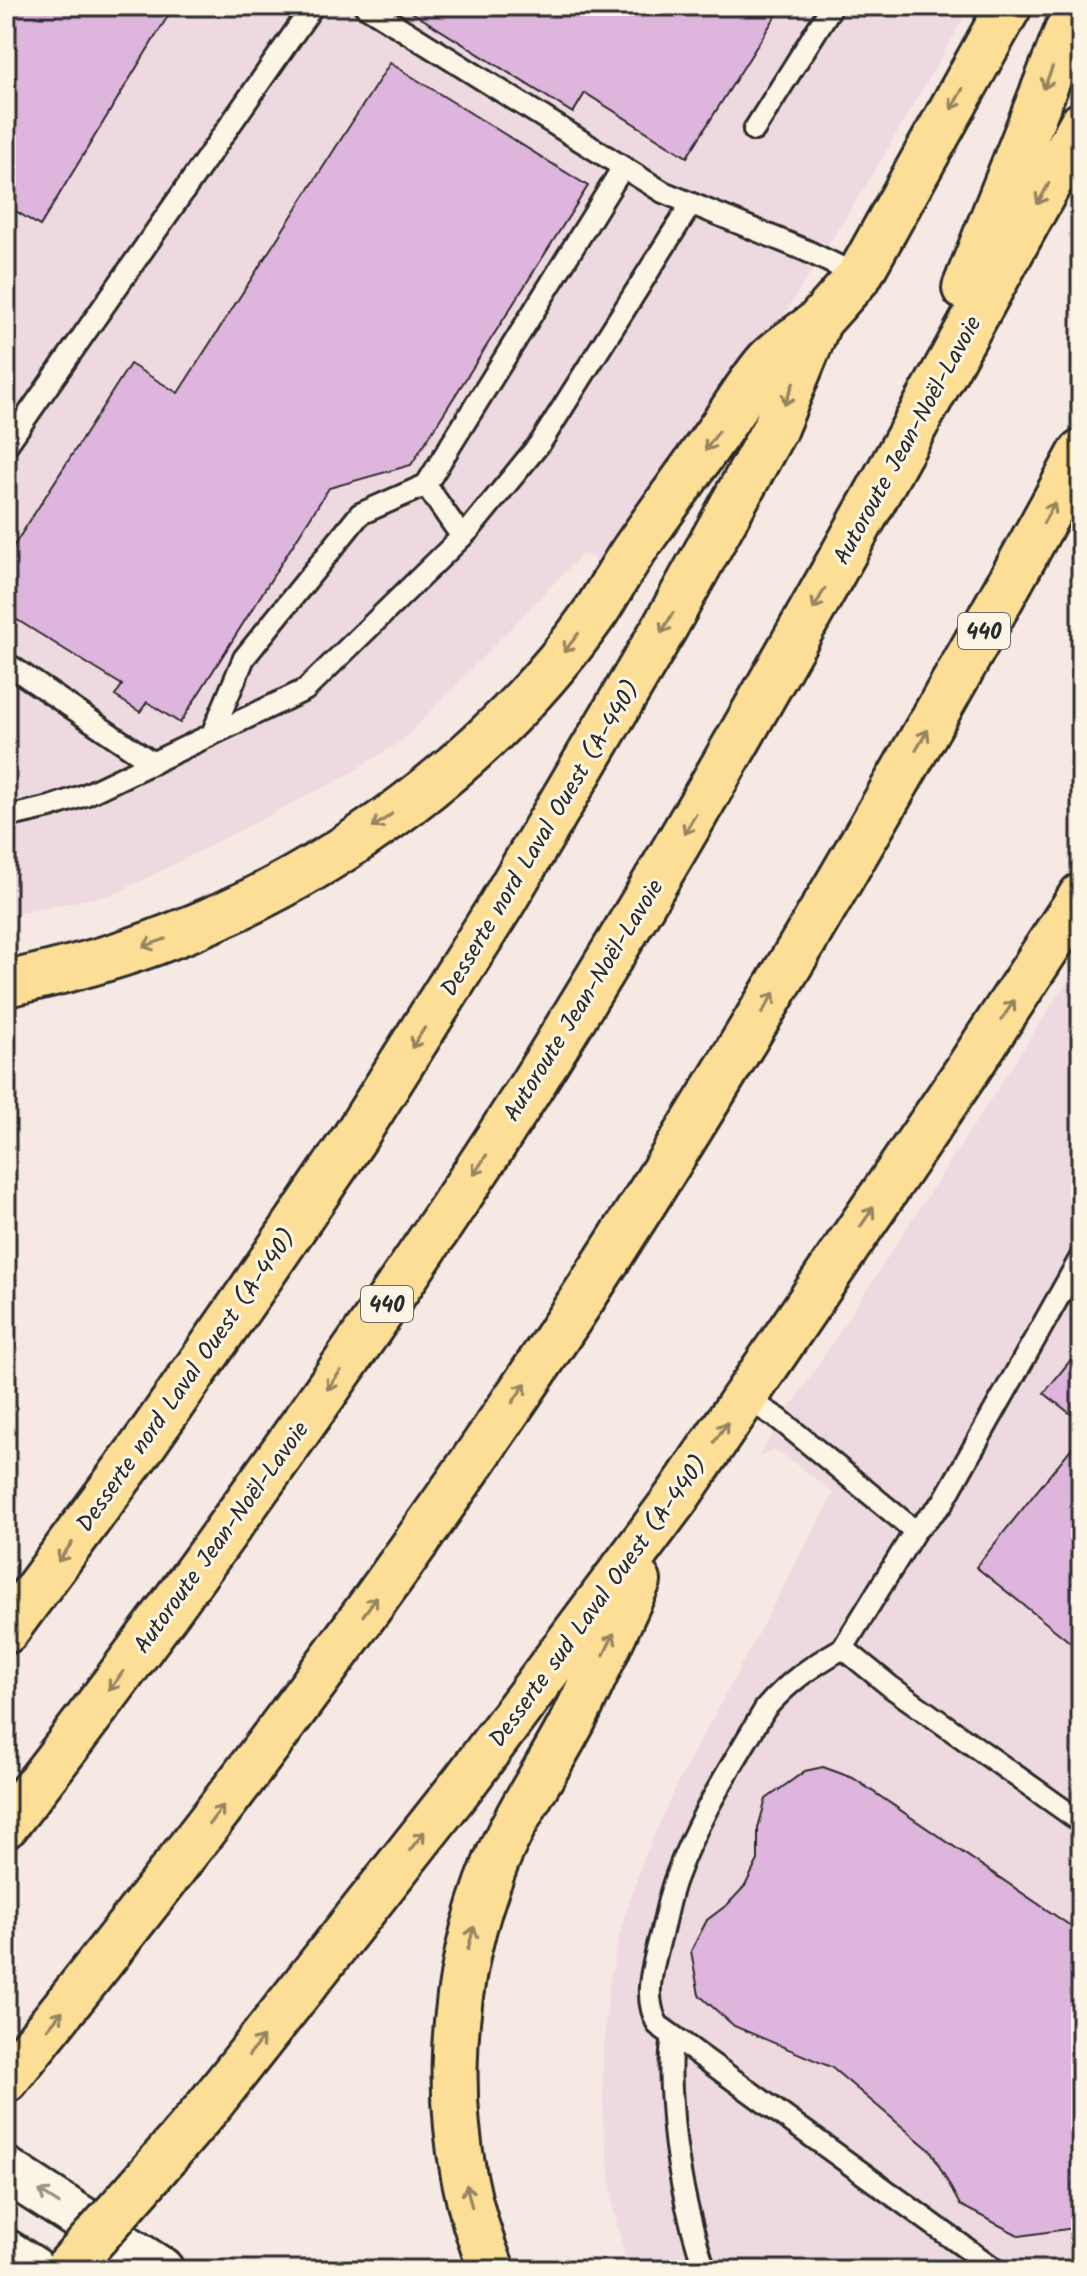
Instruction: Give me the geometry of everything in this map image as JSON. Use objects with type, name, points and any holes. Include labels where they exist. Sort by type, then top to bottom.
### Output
[{"type":"main road","name":"Desserte nord Laval Ouest (A-440)","points":[[6,1631],[144,1444],[243,1301],[355,1137],[468,959],[546,831],[716,536],[775,428],[819,321],[859,276],[1009,6]]},
{"type":"main road","points":[[898,457],[1077,6]]},
{"type":"main road","name":"Autoroute Jean-Noël-Lavoie","points":[[6,1825],[211,1553],[362,1341],[491,1149],[680,841],[898,457],[1081,125]]},
{"type":"main road","points":[[6,984],[134,950],[243,905],[346,847],[457,763],[545,675],[573,640],[769,361],[819,321]]},
{"type":"main road","name":"440","points":[[6,2080],[158,1891],[262,1754],[377,1598],[560,1332],[782,979],[984,631],[1081,453]]},
{"type":"main road","name":"Desserte sud Laval Ouest (A-440)","points":[[146,2190],[485,1754],[677,1497],[964,1075],[1081,896]]},
{"type":"main road","points":[[492,2270],[464,2175],[457,2111],[456,2020],[467,1953],[503,1846],[576,1715],[677,1497]]},
{"type":"main road","points":[[66,2270],[146,2190]]},
{"type":"main road","points":[[103,2270],[146,2190]]},
{"type":"street","points":[[6,2170],[161,2270]]},
{"type":"street","points":[[6,2252],[34,2270]]},
{"type":"lane","points":[[6,446],[313,6]]},
{"type":"lane","points":[[365,6],[663,192],[807,251],[859,276]]},
{"type":"lane","points":[[754,130],[832,6]]},
{"type":"lane","points":[[212,734],[244,658],[360,514],[426,485],[623,167]]},
{"type":"lane","points":[[6,817],[85,795],[305,690],[462,537],[541,442],[691,204]]},
{"type":"lane","points":[[426,485],[462,537]]},
{"type":"lane","points":[[6,663],[153,763]]},
{"type":"lane","points":[[996,2270],[658,2025],[649,1999],[650,1979],[675,1879],[701,1817],[765,1709],[802,1672],[843,1648],[915,1531],[942,1504],[1081,1257]]},
{"type":"lane","points":[[744,1397],[779,1419],[915,1531]]},
{"type":"lane","points":[[843,1648],[891,1687],[1081,1822]]},
{"type":"lane","points":[[673,2036],[670,2054],[673,2129],[681,2184],[705,2270]]},
{"type":"shaded area","points":[[6,6],[971,6],[874,172],[760,353],[608,564],[582,554],[403,740],[342,778],[117,893],[6,916]]},
{"type":"shaded area","points":[[1081,960],[1081,2270],[628,2270],[614,2211],[603,2119],[603,2055],[609,1984],[622,1924],[644,1858],[678,1782],[834,1493],[783,1454],[773,1450],[758,1457]]},
{"type":"building","points":[[6,6],[174,6],[40,226],[6,205]]},
{"type":"building","points":[[402,6],[782,6],[687,157],[585,93],[573,113]]},
{"type":"building","points":[[390,63],[588,186],[411,465],[329,488],[180,723],[147,702],[140,712],[115,696],[122,685],[6,613],[6,558],[130,364],[178,393]]},
{"type":"building","points":[[1081,1347],[1081,1422],[1044,1393]]},
{"type":"building","points":[[1081,1436],[1081,1651],[976,1567]]},
{"type":"building","points":[[823,1767],[853,1778],[1081,1933],[1081,2227],[1020,2236],[960,2205],[931,2151],[831,2067],[734,2026],[699,1995],[691,1951],[707,1920],[745,1886],[758,1860],[758,1828],[766,1799],[805,1771]]}]
